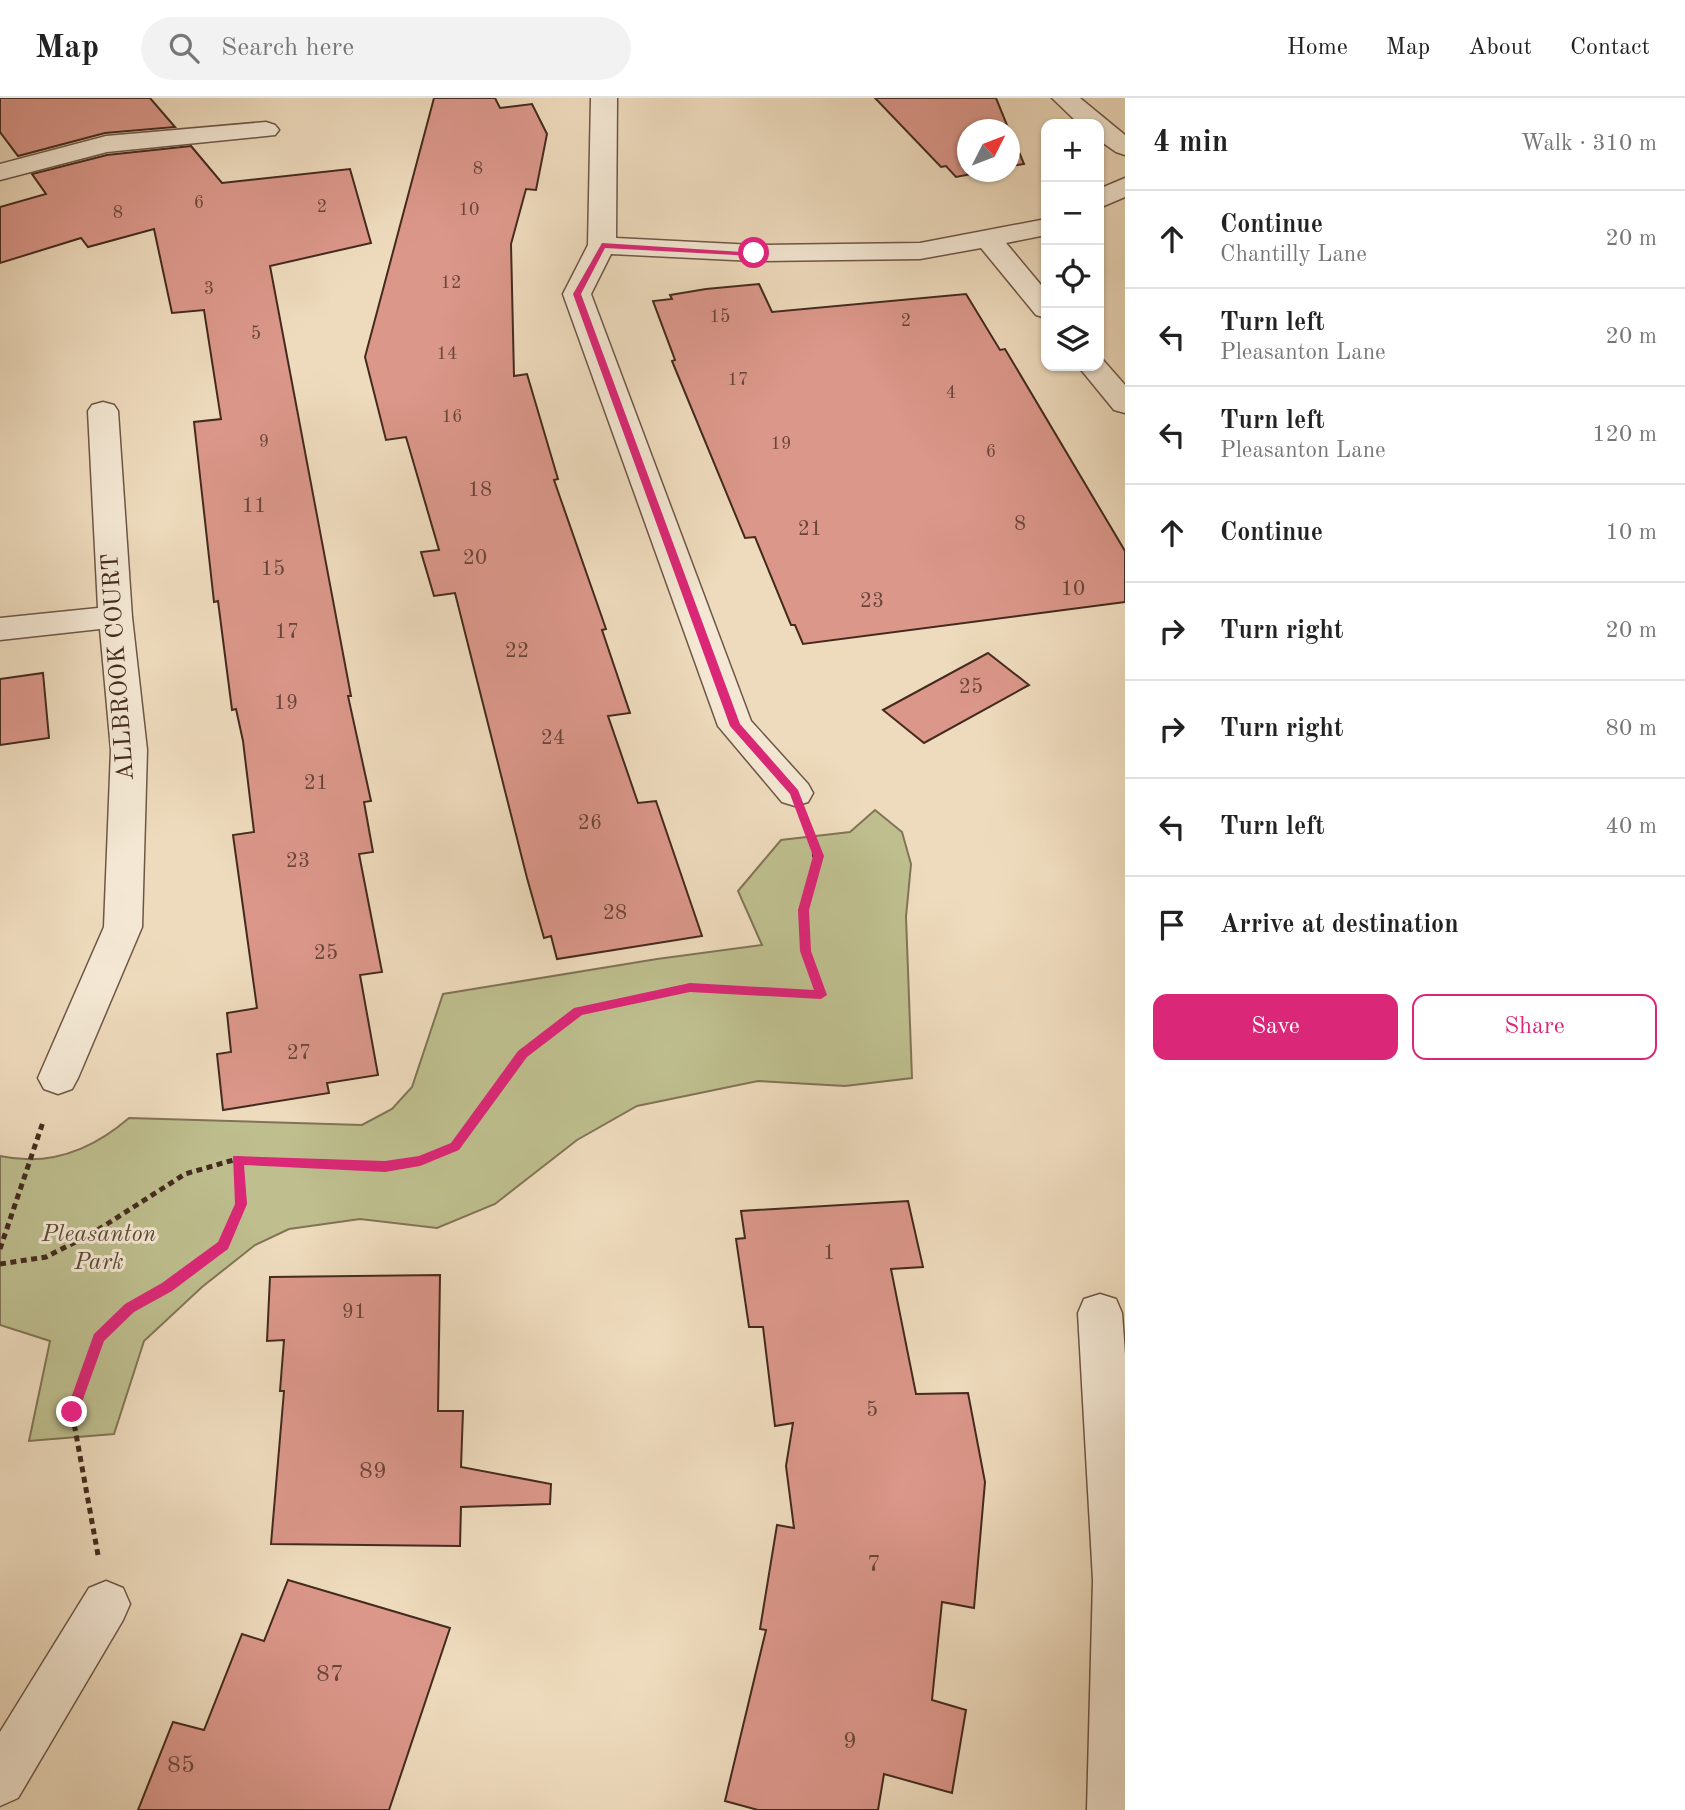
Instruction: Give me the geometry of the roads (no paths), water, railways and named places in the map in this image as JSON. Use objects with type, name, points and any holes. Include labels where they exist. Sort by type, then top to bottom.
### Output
[{"type":"street","points":[[604,98],[602,245],[577,294],[735,726],[795,793]]},
{"type":"street","points":[[1065,98],[1088,119]]},
{"type":"street","points":[[0,172],[106,144],[266,130]]},
{"type":"street","points":[[1104,132],[1125,147]]},
{"type":"street","points":[[1104,197],[1125,186]]},
{"type":"street","points":[[602,245],[754,253],[920,251],[1041,228]]},
{"type":"street","points":[[987,238],[1045,308]]},
{"type":"street","points":[[1097,371],[1125,404]]},
{"type":"street","name":"ALLBROOK COURT","points":[[58,1078],[122,927],[129,750],[115,617],[103,411]]},
{"type":"street","points":[[0,629],[115,617]]},
{"type":"street","points":[[1100,1313],[1121,1581],[1113,1810]]},
{"type":"street","points":[[0,1780],[106,1604]]},
{"type":"park label","name":"Pleasanton Park","points":[[99,1249]]}]
